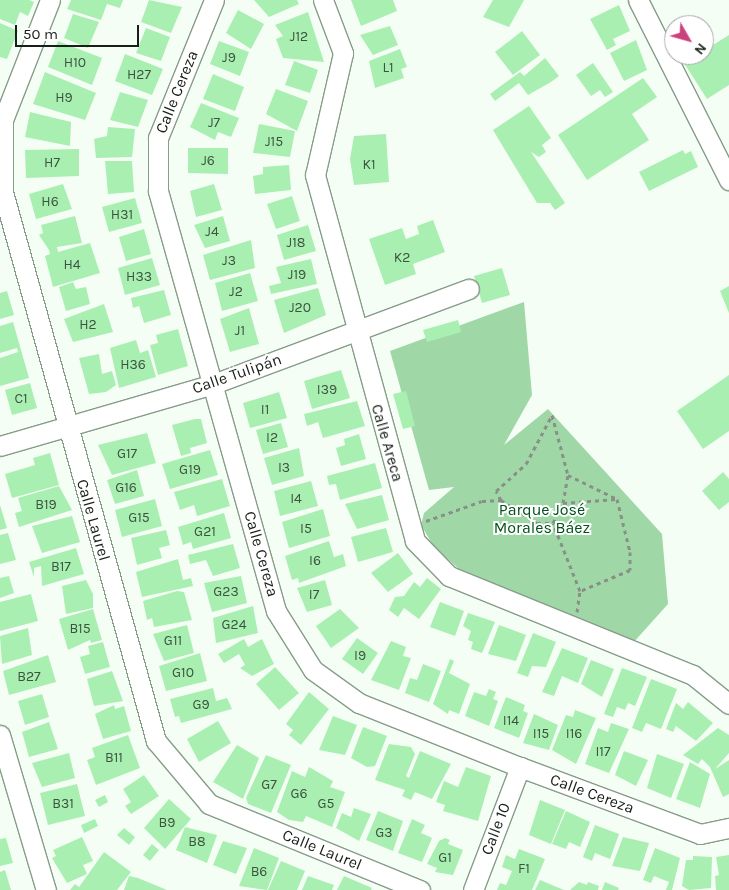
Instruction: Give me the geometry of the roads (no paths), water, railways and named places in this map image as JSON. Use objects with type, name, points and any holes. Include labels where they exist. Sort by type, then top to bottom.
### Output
[{"type":"street","name":"Calle Laurel","points":[[50,0],[3,120],[3,192],[156,741],[209,804],[420,890]]},
{"type":"street","name":"Calle Cereza","points":[[214,0],[158,138],[158,191],[276,610],[313,670],[359,704],[520,767],[700,834],[729,828]]},
{"type":"street","name":"Calle Areca","points":[[323,0],[343,53],[315,175],[356,331],[415,540],[449,576],[693,675],[729,704]]},
{"type":"street","points":[[638,0],[729,180]]},
{"type":"street","name":"Calle Tulipán","points":[[0,446],[213,384],[469,289]]},
{"type":"street","points":[[0,736],[46,890]]},
{"type":"street","name":"Calle 10","points":[[473,890],[520,767]]},
{"type":"park label","name":"Parque José Morales Báez","points":[[542,519]]}]
